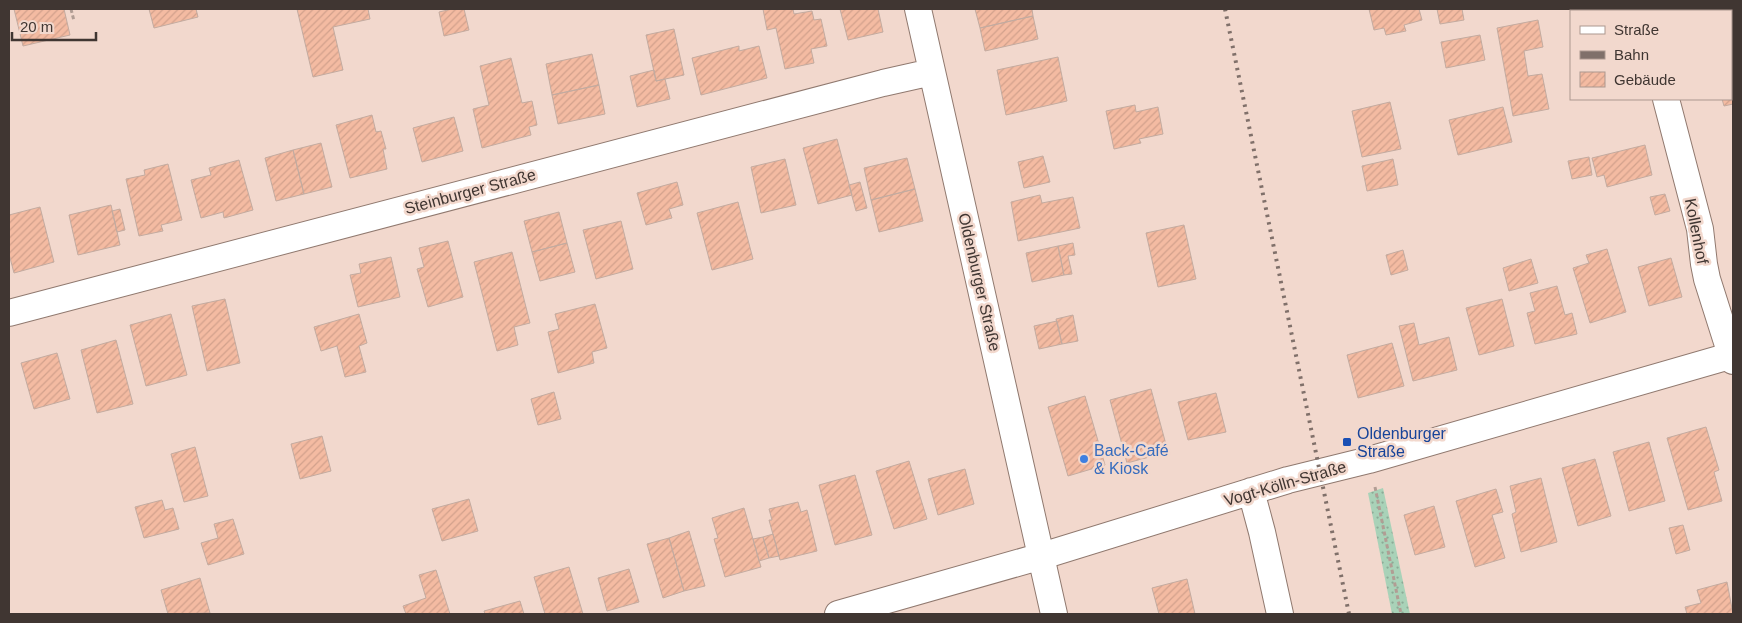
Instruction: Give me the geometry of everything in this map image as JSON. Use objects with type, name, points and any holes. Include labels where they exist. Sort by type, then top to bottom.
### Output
[{"type":"street","name":"Oldenburger Straße","points":[[918,9],[1054,614]]},
{"type":"street","name":"Steinburger Straße","points":[[9,313],[874,85],[932,72]]},
{"type":"street","name":"Kollenhof","points":[[1666,100],[1700,229],[1707,279],[1733,357]]},
{"type":"street","name":"Vogt-Kölln-Straße","points":[[838,614],[1042,556],[1288,480],[1369,460],[1733,357]]},
{"type":"street","points":[[1251,491],[1280,614]]},
{"type":"path","points":[[71,9],[74,21]]},
{"type":"path","points":[[1369,460],[1401,614]]},
{"type":"green space","points":[[1383,488],[1410,614],[1392,614],[1368,493]]},
{"type":"building","points":[[14,9],[64,9],[70,35],[23,46]]},
{"type":"building","points":[[149,9],[196,9],[198,17],[154,28]]},
{"type":"building","points":[[297,9],[368,9],[370,19],[333,27],[343,70],[313,77]]},
{"type":"building","points":[[464,9],[469,30],[444,36],[439,12]]},
{"type":"building","points":[[763,9],[793,9],[794,14],[812,11],[814,20],[821,19],[827,46],[811,49],[814,63],[785,69],[776,28],[767,30]]},
{"type":"building","points":[[840,9],[878,9],[883,32],[848,40]]},
{"type":"building","points":[[975,9],[1032,9],[1033,16],[980,28]]},
{"type":"building","points":[[1369,9],[1419,9],[1422,20],[1404,25],[1406,31],[1386,35],[1384,28],[1374,30]]},
{"type":"building","points":[[1437,9],[1462,9],[1464,20],[1440,24]]},
{"type":"building","points":[[1700,9],[1718,9],[1718,10],[1696,10]]},
{"type":"building","points":[[1033,16],[1038,39],[985,51],[980,28]]},
{"type":"building","points":[[1538,20],[1543,47],[1524,51],[1528,76],[1542,74],[1549,109],[1513,116],[1497,28]]},
{"type":"building","points":[[674,29],[684,75],[656,81],[646,35]]},
{"type":"building","points":[[1480,35],[1485,60],[1446,68],[1441,42]]},
{"type":"building","points":[[739,46],[739,51],[759,46],[767,78],[701,95],[692,58]]},
{"type":"building","points":[[592,54],[599,85],[552,95],[546,64]]},
{"type":"building","points":[[1058,57],[1067,101],[1006,115],[997,70]]},
{"type":"building","points":[[511,58],[522,103],[532,101],[537,125],[529,127],[531,135],[482,148],[473,109],[489,105],[480,66]]},
{"type":"building","points":[[1733,65],[1733,104],[1724,106],[1722,100],[1732,100]]},
{"type":"building","points":[[654,70],[656,81],[665,79],[670,99],[637,107],[630,76]]},
{"type":"building","points":[[599,85],[605,114],[558,124],[552,95]]},
{"type":"building","points":[[1390,102],[1401,149],[1362,157],[1352,111]]},
{"type":"building","points":[[1135,105],[1136,112],[1158,107],[1163,134],[1139,139],[1141,143],[1114,149],[1106,111]]},
{"type":"building","points":[[1503,107],[1512,142],[1458,155],[1449,120]]},
{"type":"building","points":[[372,115],[376,132],[381,131],[386,149],[383,149],[387,169],[350,178],[336,125]]},
{"type":"building","points":[[454,117],[463,151],[422,162],[413,128]]},
{"type":"building","points":[[837,139],[852,195],[818,204],[803,148]]},
{"type":"building","points":[[321,143],[332,187],[304,194],[293,150]]},
{"type":"building","points":[[1645,145],[1652,175],[1607,187],[1604,175],[1597,177],[1592,158]]},
{"type":"building","points":[[293,150],[304,194],[276,201],[265,158]]},
{"type":"building","points":[[1043,156],[1050,182],[1024,188],[1018,162]]},
{"type":"building","points":[[1589,157],[1592,175],[1572,179],[1568,161]]},
{"type":"building","points":[[907,158],[915,189],[871,200],[864,168]]},
{"type":"building","points":[[785,159],[796,205],[761,213],[751,167]]},
{"type":"building","points":[[1393,159],[1398,185],[1367,191],[1362,166]]},
{"type":"building","points":[[239,160],[253,210],[224,218],[223,212],[201,218],[191,180],[211,175],[209,168]]},
{"type":"building","points":[[168,164],[182,220],[161,225],[163,231],[139,236],[126,179],[145,175],[144,170]]},
{"type":"building","points":[[677,182],[683,205],[669,209],[672,218],[646,225],[637,193]]},
{"type":"building","points":[[860,182],[867,208],[856,211],[849,185]]},
{"type":"building","points":[[915,189],[923,221],[879,232],[871,200]]},
{"type":"building","points":[[1665,194],[1670,211],[1655,215],[1650,197]]},
{"type":"building","points":[[1040,195],[1042,203],[1073,197],[1080,228],[1018,241],[1011,202]]},
{"type":"building","points":[[738,202],[753,259],[712,270],[697,213]]},
{"type":"building","points":[[111,205],[120,245],[78,255],[69,215]]},
{"type":"building","points":[[40,207],[54,262],[14,273],[9,254],[9,215]]},
{"type":"building","points":[[120,209],[125,230],[117,232],[112,211]]},
{"type":"building","points":[[559,212],[567,243],[532,252],[524,221]]},
{"type":"building","points":[[621,221],[633,269],[596,279],[583,230]]},
{"type":"building","points":[[1184,225],[1196,279],[1158,287],[1146,233]]},
{"type":"building","points":[[448,241],[463,297],[428,307],[417,269],[424,267],[419,248]]},
{"type":"building","points":[[567,243],[575,272],[540,281],[532,252]]},
{"type":"building","points":[[1073,243],[1075,255],[1068,256],[1072,274],[1064,275],[1058,246]]},
{"type":"building","points":[[1058,246],[1064,275],[1032,282],[1026,253]]},
{"type":"building","points":[[1607,249],[1626,312],[1590,323],[1573,268],[1589,263],[1586,255]]},
{"type":"building","points":[[1403,250],[1408,270],[1391,275],[1386,255]]},
{"type":"building","points":[[512,252],[530,323],[514,327],[518,345],[497,351],[474,262]]},
{"type":"building","points":[[391,257],[400,297],[358,307],[350,275],[361,273],[359,264]]},
{"type":"building","points":[[1671,258],[1682,297],[1649,306],[1638,267]]},
{"type":"building","points":[[1531,259],[1538,283],[1509,291],[1503,268]]},
{"type":"building","points":[[1557,286],[1565,315],[1572,313],[1577,334],[1535,344],[1527,313],[1535,311],[1530,293]]},
{"type":"building","points":[[225,299],[240,363],[207,371],[192,306]]},
{"type":"building","points":[[1502,299],[1514,346],[1479,355],[1466,308]]},
{"type":"building","points":[[595,304],[607,348],[592,352],[594,363],[558,373],[548,332],[559,329],[555,314]]},
{"type":"building","points":[[171,314],[187,375],[146,386],[130,325]]},
{"type":"building","points":[[359,314],[367,343],[359,346],[366,372],[345,377],[337,346],[321,351],[314,327]]},
{"type":"building","points":[[1073,315],[1078,341],[1062,344],[1056,319]]},
{"type":"building","points":[[1057,321],[1062,344],[1039,349],[1034,326]]},
{"type":"building","points":[[1414,323],[1419,345],[1449,337],[1457,370],[1413,381],[1399,326]]},
{"type":"building","points":[[116,340],[133,404],[97,413],[81,350]]},
{"type":"building","points":[[1392,343],[1404,386],[1358,398],[1347,355]]},
{"type":"building","points":[[57,353],[70,399],[34,409],[21,363]]},
{"type":"building","points":[[1151,389],[1168,452],[1127,463],[1110,400]]},
{"type":"building","points":[[554,392],[561,419],[538,425],[531,399]]},
{"type":"building","points":[[1216,393],[1226,432],[1188,440],[1178,402]]},
{"type":"building","points":[[1085,396],[1105,465],[1068,476],[1048,407]]},
{"type":"building","points":[[1706,427],[1719,470],[1714,472],[1722,501],[1688,510],[1667,438]]},
{"type":"building","points":[[322,436],[331,471],[300,479],[291,444]]},
{"type":"building","points":[[1649,442],[1665,501],[1629,511],[1613,452]]},
{"type":"building","points":[[195,447],[208,496],[184,502],[171,454]]},
{"type":"building","points":[[1595,459],[1611,516],[1578,526],[1562,468]]},
{"type":"building","points":[[909,461],[927,519],[894,529],[876,471]]},
{"type":"building","points":[[965,469],[974,504],[938,515],[928,479]]},
{"type":"building","points":[[855,475],[872,535],[835,545],[819,485]]},
{"type":"building","points":[[1541,478],[1557,542],[1521,552],[1512,514],[1516,512],[1510,486]]},
{"type":"building","points":[[1496,489],[1503,512],[1492,515],[1505,558],[1475,567],[1456,501]]},
{"type":"building","points":[[469,499],[478,531],[442,541],[432,509]]},
{"type":"building","points":[[162,500],[165,510],[173,508],[179,529],[144,538],[135,507]]},
{"type":"building","points":[[798,502],[801,512],[807,510],[817,551],[780,560],[769,520],[772,520],[769,509]]},
{"type":"building","points":[[1434,506],[1445,547],[1415,555],[1404,515]]},
{"type":"building","points":[[744,508],[761,567],[725,577],[714,539],[718,538],[712,518]]},
{"type":"building","points":[[233,519],[244,554],[208,565],[201,543],[218,538],[214,524]]},
{"type":"building","points":[[1683,525],[1690,550],[1676,554],[1669,528]]},
{"type":"building","points":[[689,531],[705,586],[684,591],[669,538]]},
{"type":"building","points":[[773,534],[779,556],[769,558],[763,537]]},
{"type":"building","points":[[763,537],[769,558],[759,561],[753,539]]},
{"type":"building","points":[[669,538],[684,591],[663,598],[647,544]]},
{"type":"building","points":[[569,567],[583,614],[545,614],[534,577]]},
{"type":"building","points":[[629,569],[639,602],[607,611],[598,578]]},
{"type":"building","points":[[436,570],[450,614],[406,614],[403,606],[426,598],[419,575]]},
{"type":"building","points":[[200,578],[210,613],[168,614],[161,590]]},
{"type":"building","points":[[1187,579],[1195,614],[1159,614],[1152,588]]},
{"type":"building","points":[[1727,582],[1733,614],[1687,614],[1685,607],[1701,603],[1697,590]]},
{"type":"building","points":[[520,601],[524,614],[485,614],[484,611]]},
{"type":"railway","points":[[1225,9],[1349,614]]},
{"type":"place","name":"Oldenburger Straße","points":[[1347,442]]},
{"type":"place","name":"Back-Café & Kiosk","points":[[1084,459]]}]
